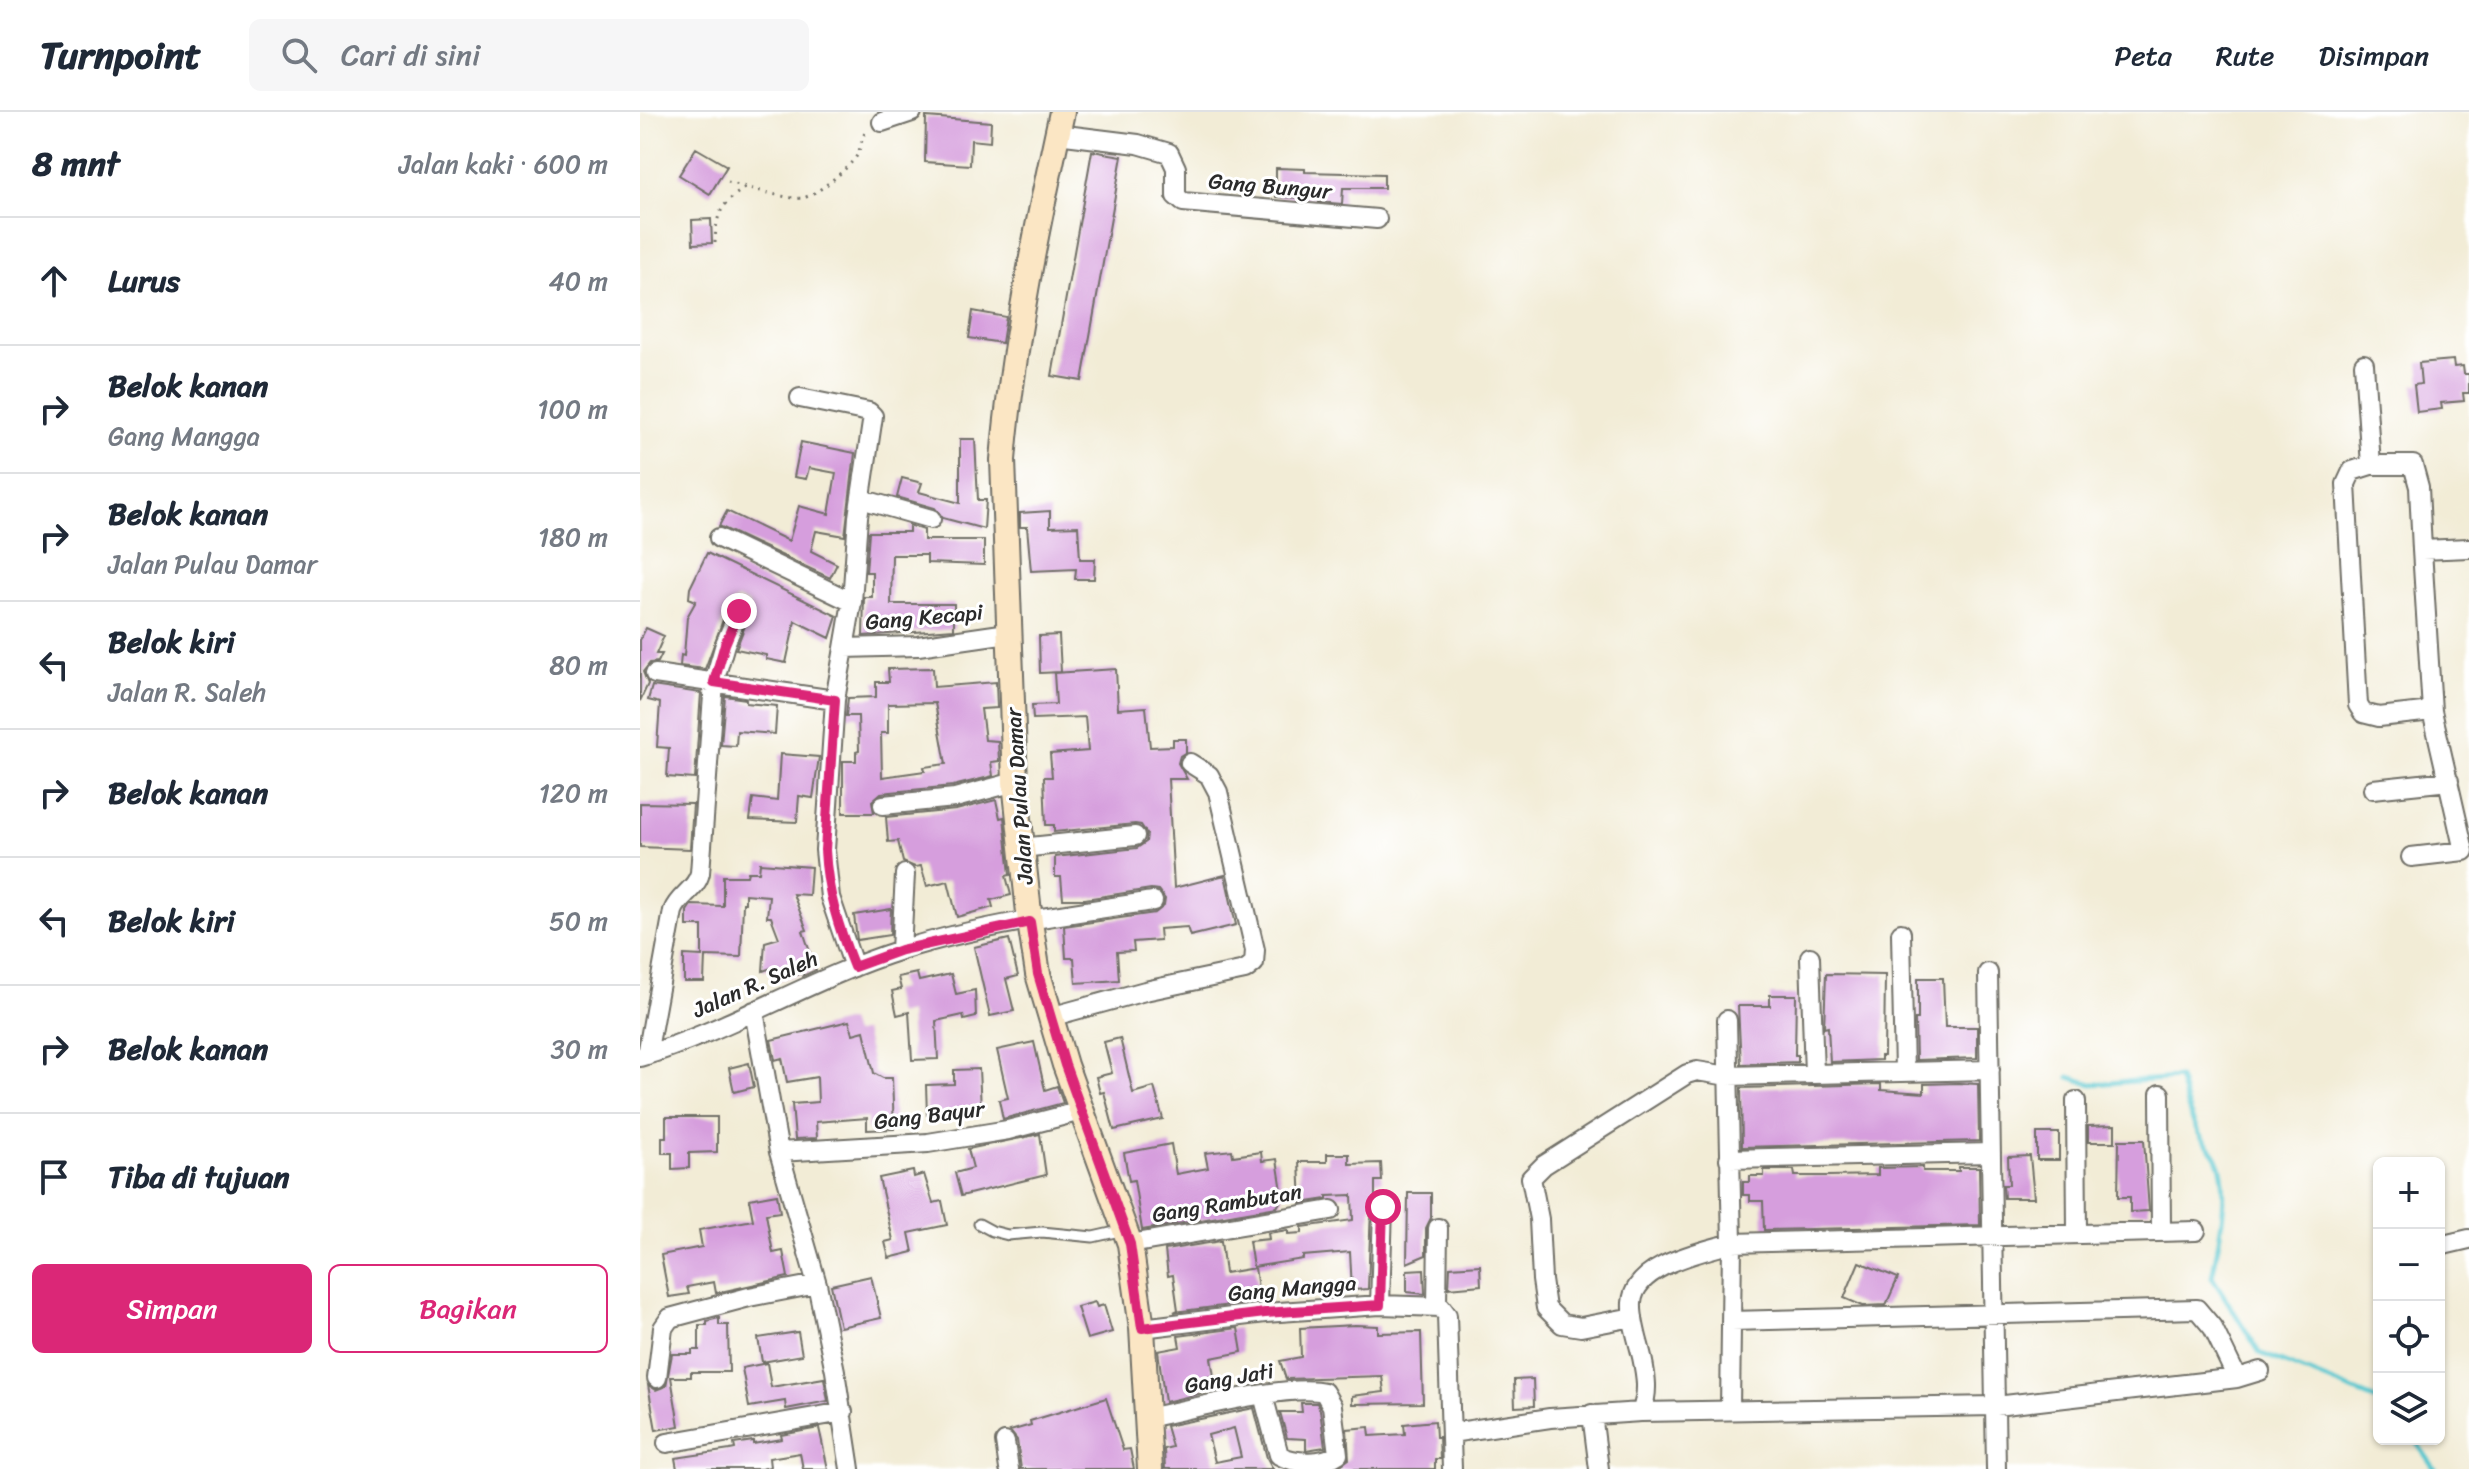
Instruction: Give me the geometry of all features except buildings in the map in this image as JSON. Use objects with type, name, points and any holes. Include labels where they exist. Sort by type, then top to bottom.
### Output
[{"type":"street","points":[[882,122],[912,112]]},
{"type":"street","name":"Gang Bungur","points":[[1060,123],[1169,153],[1176,168],[1176,196],[1183,202],[1377,219]]},
{"type":"street","name":"Jalan Pulau Damar","points":[[1060,123],[1029,265],[1007,409],[1003,492],[1015,782],[1038,974],[1081,1111],[1128,1237],[1142,1328],[1150,1469]]},
{"type":"street","points":[[2364,364],[2371,465]]},
{"type":"street","points":[[800,398],[873,414],[861,499],[852,602],[835,700],[825,850],[826,873],[834,910],[854,967]]},
{"type":"street","points":[[2411,857],[2464,851],[2432,711],[2419,487],[2413,465],[2371,465],[2352,471],[2346,484],[2358,705],[2363,713],[2379,717],[2432,711]]},
{"type":"street","points":[[861,499],[931,519]]},
{"type":"street","points":[[719,538],[852,602]]},
{"type":"street","points":[[2422,550],[2469,548]]},
{"type":"street","points":[[643,1056],[673,911],[680,898],[696,885],[700,873],[714,682],[739,611]]},
{"type":"street","name":"Gang Kecapi","points":[[845,648],[918,646],[1008,633]]},
{"type":"street","points":[[655,674],[835,700]]},
{"type":"street","points":[[1050,1017],[1145,991],[1245,970],[1254,963],[1255,950],[1218,792],[1209,775],[1190,763]]},
{"type":"street","points":[[2373,789],[2449,781]]},
{"type":"street","points":[[883,805],[955,798],[1015,782]]},
{"type":"street","points":[[1021,848],[1135,836]]},
{"type":"street","points":[[901,950],[905,874]]},
{"type":"street","name":"Jalan R. Saleh","points":[[643,1056],[901,950],[1030,922],[1153,901]]},
{"type":"street","points":[[1901,933],[1904,1072]]},
{"type":"street","points":[[1810,957],[1814,1074]]},
{"type":"street","points":[[1988,973],[1996,1469]]},
{"type":"street","points":[[754,1011],[779,1152],[817,1284],[843,1412],[850,1469]]},
{"type":"street","points":[[1727,1020],[1732,1243],[1730,1410]]},
{"type":"street","points":[[1633,1317],[1581,1327],[1562,1324],[1546,1308],[1539,1219],[1531,1178],[1544,1165],[1687,1074],[1697,1071],[1728,1076],[1990,1070]]},
{"type":"street","points":[[2160,1094],[2161,1230]]},
{"type":"street","points":[[2076,1101],[2077,1233]]},
{"type":"street","name":"Gang Bayur","points":[[779,1152],[928,1143],[1008,1130],[1081,1111]]},
{"type":"street","points":[[1729,1159],[1991,1153]]},
{"type":"street","points":[[1380,1305],[1383,1207]]},
{"type":"street","name":"Gang Rambutan","points":[[1128,1237],[1331,1210]]},
{"type":"street","points":[[1438,1228],[1452,1469]]},
{"type":"street","points":[[1641,1412],[1645,1402],[1646,1378],[1633,1317],[1636,1285],[1660,1267],[1732,1243],[2196,1231]]},
{"type":"street","points":[[2445,1245],[2469,1239]]},
{"type":"street","points":[[657,1378],[663,1328],[670,1318],[749,1297],[817,1284]]},
{"type":"street","name":"Gang Mangga","points":[[1142,1328],[1265,1313],[1380,1305],[1441,1308]]},
{"type":"street","points":[[1731,1321],[2197,1309],[2213,1328],[2237,1378]]},
{"type":"street","points":[[1451,1433],[1592,1414],[1996,1406],[2237,1378],[2260,1371]]},
{"type":"street","name":"Gang Jati","points":[[1147,1418],[1263,1395],[1320,1391],[1329,1398],[1332,1406],[1338,1454],[1333,1458],[1301,1462],[1289,1461],[1279,1455],[1263,1395]]},
{"type":"street","points":[[667,1443],[843,1412]]},
{"type":"street","points":[[1592,1414],[1599,1469]]},
{"type":"street","points":[[1005,1442],[1009,1469]]},
{"type":"lane","points":[[979,1224],[1008,1235],[1042,1232],[1128,1237]]},
{"type":"path","points":[[728,182],[794,198],[809,196],[853,161],[866,130],[882,122]]},
{"type":"path","points":[[715,243],[718,213],[746,187]]},
{"type":"waterway","points":[[2069,1077],[2092,1084],[2179,1078],[2194,1123],[2221,1170],[2224,1200],[2212,1277],[2260,1353],[2373,1399]]},
{"type":"waterway","points":[[2418,1445],[2435,1469]]},
{"type":"route","points":[[739,611],[714,682],[835,700],[829,769],[826,873],[830,897],[854,967],[935,941],[1030,922],[1038,974],[1065,1065],[1130,1244],[1142,1328],[1265,1313],[1380,1305],[1383,1207]]}]
